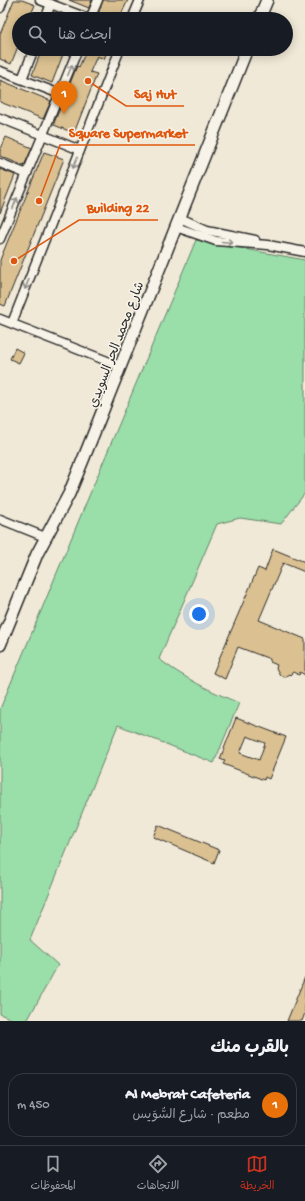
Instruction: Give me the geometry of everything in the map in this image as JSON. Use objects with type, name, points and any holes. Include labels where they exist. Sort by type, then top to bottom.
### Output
[{"type":"street","points":[[0,8],[3,0]]},
{"type":"street","points":[[40,0],[72,12]]},
{"type":"street","points":[[93,12],[98,0]]},
{"type":"street","points":[[135,12],[140,0]]},
{"type":"street","points":[[262,12],[267,0]]},
{"type":"street","points":[[48,12],[51,4]]},
{"type":"street","points":[[22,79],[31,56]]},
{"type":"street","points":[[0,239],[75,56]]},
{"type":"street","points":[[12,323],[117,56]]},
{"type":"street","name":"شارع محمد الحر السويدي","points":[[0,645],[45,537],[76,477],[244,56]]},
{"type":"street","points":[[0,71],[60,94]]},
{"type":"street","points":[[0,118],[80,150]]},
{"type":"street","points":[[0,163],[27,174]]},
{"type":"street","points":[[178,222],[205,234],[253,240],[268,245],[305,252]]},
{"type":"street","points":[[0,319],[120,366]]},
{"type":"street","points":[[0,519],[45,537]]},
{"type":"green space","points":[[196,240],[305,260],[305,493],[281,524],[240,518],[217,524],[159,659],[198,684],[239,703],[214,763],[118,725],[30,940],[58,965],[27,1021],[16,1021],[0,1014],[0,709]]},
{"type":"building","points":[[14,0],[22,0],[35,5],[32,12],[12,12],[12,56],[14,56],[11,64],[0,59],[0,34]]},
{"type":"building","points":[[69,0],[92,0],[89,8]]},
{"type":"building","points":[[103,0],[128,0],[122,12],[99,12]]},
{"type":"building","points":[[39,56],[62,56],[52,83],[32,75]]},
{"type":"building","points":[[84,56],[97,56],[90,72],[97,74],[74,133],[54,125],[54,123],[77,66],[79,67]]},
{"type":"building","points":[[97,56],[105,56],[104,59]]},
{"type":"building","points":[[0,80],[51,101],[43,119],[0,102]]},
{"type":"building","points":[[6,137],[32,148],[24,166],[0,156],[0,151]]},
{"type":"building","points":[[44,152],[64,159],[5,306],[0,304],[0,260]]},
{"type":"building","points":[[0,169],[15,175],[0,213]]},
{"type":"building","points":[[15,348],[24,353],[19,363],[10,359]]},
{"type":"building","points":[[273,549],[305,562],[305,572],[283,563],[259,620],[305,639],[305,675],[300,672],[299,675],[293,672],[284,677],[280,675],[276,668],[277,665],[270,662],[270,659],[238,647],[225,679],[213,673],[258,568],[265,571]]},
{"type":"building","points":[[236,718],[286,737],[269,779],[265,777],[264,780],[223,764],[225,761],[220,759]],"holes":[[[247,736],[265,743],[259,760],[240,753]]]},
{"type":"building","points":[[158,825],[219,850],[214,863],[153,837]]},
{"type":"building","points":[[305,977],[305,1013],[302,1021],[287,1021]]},
{"type":"place","name":"Saj Hut","points":[[88,81]]},
{"type":"place","name":"Al Mebrat Cafeteria","points":[[64,114]]},
{"type":"place","name":"Square Supermarket","points":[[39,201]]},
{"type":"place","name":"Building 22","points":[[14,261]]}]
